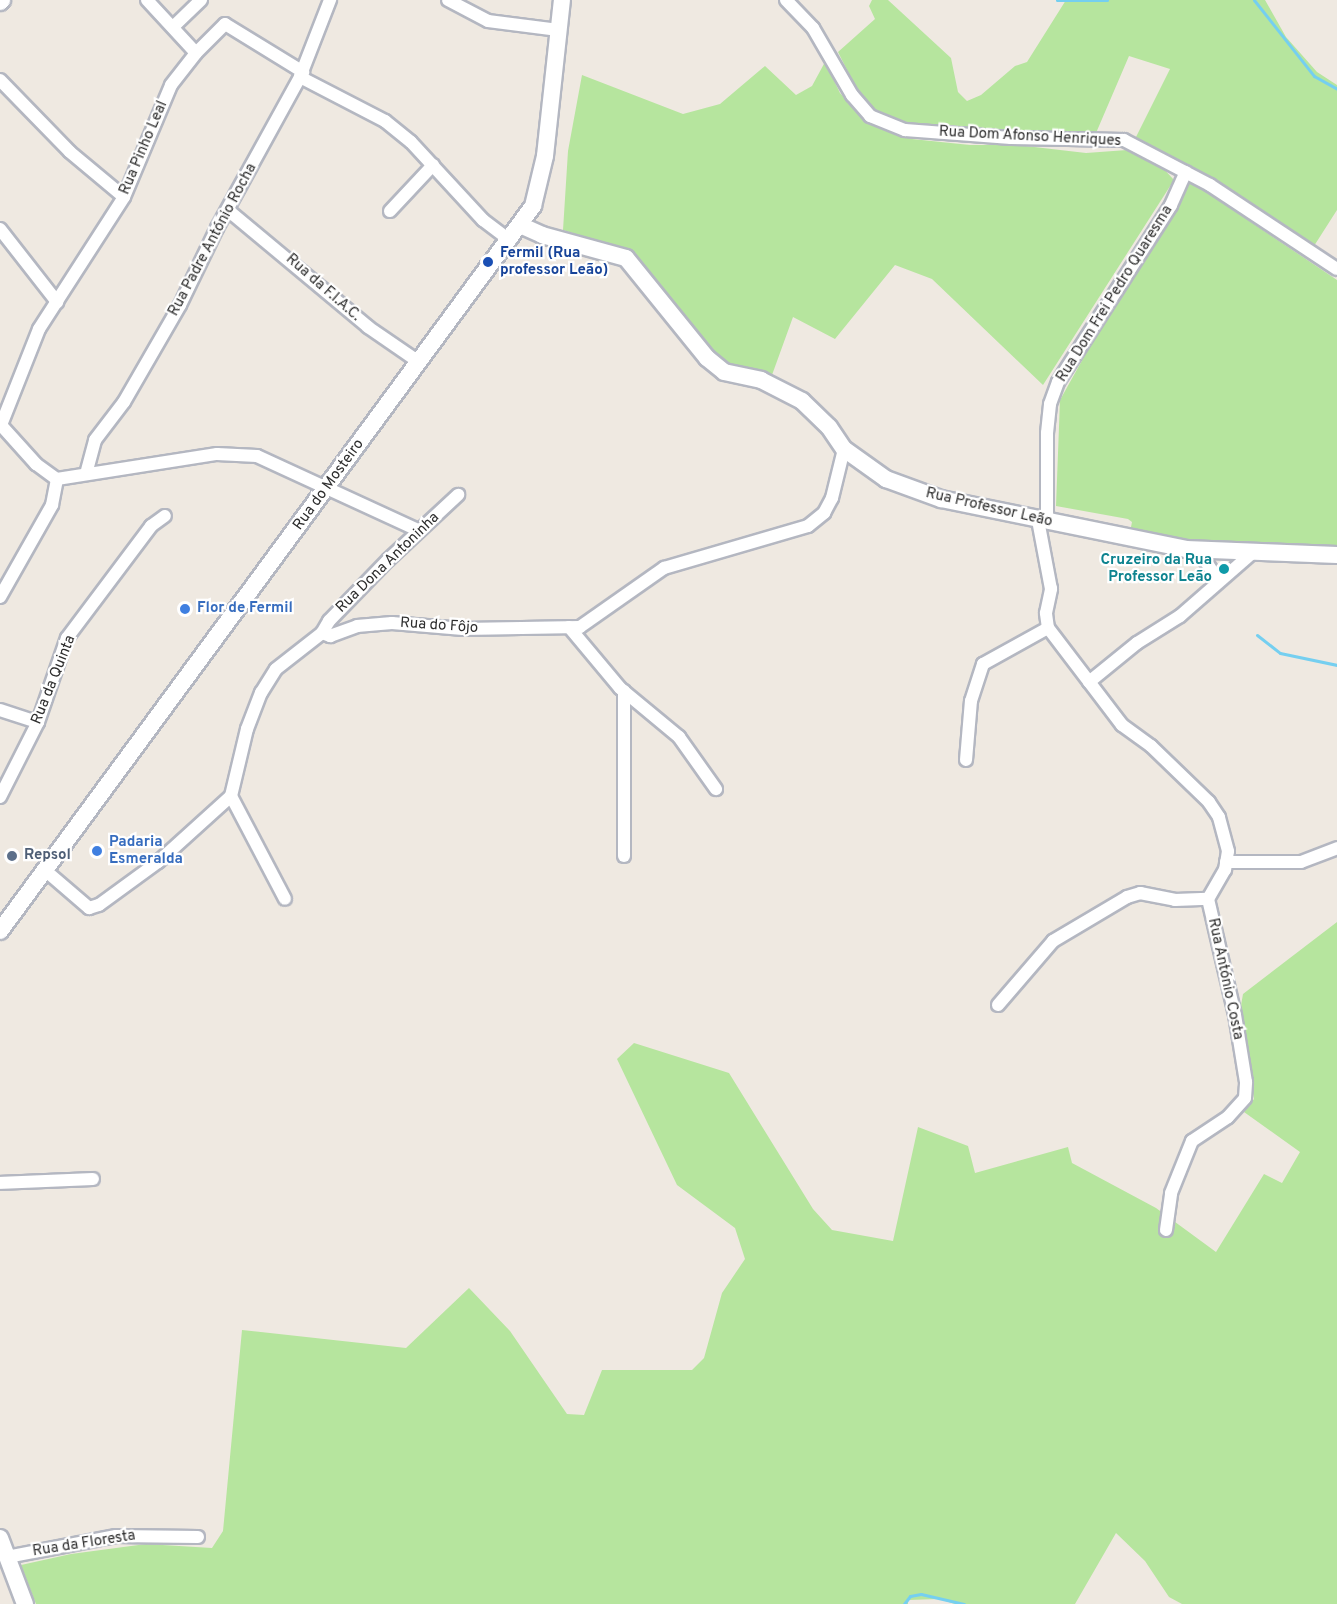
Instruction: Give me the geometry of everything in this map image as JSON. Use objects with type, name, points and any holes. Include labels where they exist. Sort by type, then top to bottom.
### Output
[{"type":"main road","name":"Rua do Mosteiro","points":[[0,931],[533,206],[540,184],[562,0]]},
{"type":"main road","name":"Rua Professor Leão","points":[[520,225],[542,236],[626,258],[707,358],[724,372],[761,380],[802,401],[829,427],[844,449],[886,478],[941,499],[1198,550],[1251,554],[1337,555]]},
{"type":"main road","points":[[0,1538],[5,1562],[25,1604]]},
{"type":"street","points":[[147,0],[196,53]]},
{"type":"street","points":[[173,27],[201,0]]},
{"type":"street","name":"Rua Padre António Rocha","points":[[86,474],[94,440],[124,402],[180,305],[302,75],[330,0]]},
{"type":"street","points":[[448,0],[488,21],[558,30]]},
{"type":"street","name":"Rua Dom Afonso Henriques","points":[[786,0],[813,28],[852,94],[870,116],[905,130],[1011,138],[1124,140],[1186,172],[1337,269]]},
{"type":"street","name":"Rua Pinho Leal","points":[[0,424],[39,329],[124,197],[171,85],[196,53],[225,24],[302,75]]},
{"type":"street","points":[[302,75],[384,121],[433,165],[483,220],[510,240]]},
{"type":"street","points":[[0,80],[70,152],[124,197]]},
{"type":"street","points":[[390,211],[433,165]]},
{"type":"street","name":"Rua Dom Frei Pedro Quaresma","points":[[1038,520],[1047,514],[1048,424],[1058,382],[1171,205],[1186,172]]},
{"type":"street","name":"Rua da F.I.A.C.","points":[[229,211],[368,327],[419,362]]},
{"type":"street","points":[[0,230],[57,302]]},
{"type":"street","points":[[0,424],[36,464],[57,479],[217,454],[257,456],[328,487],[418,531]]},
{"type":"street","name":"Rua do Fôjo","points":[[231,796],[247,729],[261,693],[276,669],[322,633],[330,636],[357,626],[392,623],[463,629],[580,627],[664,568],[808,526],[824,513],[832,498],[844,449]]},
{"type":"street","points":[[0,597],[52,505],[57,479]]},
{"type":"street","name":"Rua Dona Antoninha","points":[[322,633],[329,621],[418,531],[458,495]]},
{"type":"street","name":"Rua da Quinta","points":[[0,797],[38,722],[68,638],[151,526],[165,516]]},
{"type":"street","points":[[1038,520],[1051,589],[1046,613],[1048,628],[1122,725],[1158,753],[1209,802],[1219,817],[1228,851],[1226,862],[1301,862],[1337,849]]},
{"type":"street","points":[[1198,550],[1219,581]]},
{"type":"street","points":[[1089,682],[1137,643],[1180,616],[1251,554]]},
{"type":"street","points":[[569,627],[624,691],[679,737],[716,789]]},
{"type":"street","points":[[966,760],[971,701],[983,664],[1048,628]]},
{"type":"street","points":[[624,691],[624,856]]},
{"type":"street","points":[[0,710],[38,722]]},
{"type":"street","points":[[46,871],[89,908],[99,905],[158,862],[231,796],[285,899]]},
{"type":"street","name":"Rua António Costa","points":[[1166,1230],[1171,1192],[1191,1141],[1228,1117],[1245,1098],[1246,1082],[1234,1015],[1208,899],[1226,862]]},
{"type":"street","points":[[998,1005],[1058,937],[1127,897],[1140,893],[1175,900],[1208,899]]},
{"type":"street","points":[[0,1183],[93,1179]]},
{"type":"street","name":"Rua da Floresta","points":[[5,1562],[116,1536],[198,1537]]},
{"type":"green space","points":[[872,0],[888,0],[951,58],[958,92],[967,101],[981,95],[1015,66],[1027,62],[1066,0],[1265,0],[1286,37],[1317,72],[1337,85],[1337,210],[1314,246],[1136,137],[1170,69],[1129,56],[1096,133],[1060,135],[920,126],[877,113],[854,84],[838,52],[875,19],[869,6]]},
{"type":"green space","points":[[825,62],[840,93],[862,117],[881,129],[912,139],[970,145],[1017,145],[1086,153],[1127,150],[1162,167],[1174,180],[1043,385],[932,279],[895,265],[835,339],[793,317],[772,375],[720,362],[627,250],[563,230],[568,151],[582,75],[683,114],[720,104],[765,66],[796,95],[812,86]]},
{"type":"green space","points":[[1190,181],[1337,280],[1337,553],[1129,537],[1132,522],[1128,519],[1056,506],[1060,400],[1114,303]]},
{"type":"green space","points":[[1337,922],[1337,1604],[1182,1604],[1169,1597],[1145,1561],[1116,1533],[1075,1604],[955,1604],[939,1599],[908,1600],[908,1604],[36,1604],[21,1565],[71,1554],[146,1544],[212,1548],[223,1531],[242,1330],[406,1348],[469,1288],[510,1331],[567,1414],[584,1415],[602,1370],[692,1370],[704,1358],[722,1293],[745,1259],[735,1228],[677,1185],[617,1059],[634,1043],[729,1073],[813,1209],[832,1230],[893,1241],[918,1127],[968,1146],[975,1173],[1068,1147],[1072,1163],[1156,1208],[1216,1252],[1264,1174],[1282,1183],[1300,1152],[1244,1112],[1254,1099],[1240,1011],[1243,994]]},
{"type":"waterway","points":[[1057,0],[1107,0]]},
{"type":"waterway","points":[[1254,0],[1314,76],[1337,89]]},
{"type":"waterway","points":[[1257,635],[1280,653],[1337,665]]},
{"type":"waterway","points":[[904,1604],[910,1596],[921,1594],[964,1604]]},
{"type":"place","name":"Fermil (Rua professor Leão)","points":[[488,262]]},
{"type":"place","name":"Cruzeiro da Rua Professor Leão","points":[[1224,569]]},
{"type":"place","name":"Flor de Fermil","points":[[185,609]]},
{"type":"place","name":"Padaria Esmeralda","points":[[97,851]]},
{"type":"place","name":"Repsol","points":[[12,856]]}]
